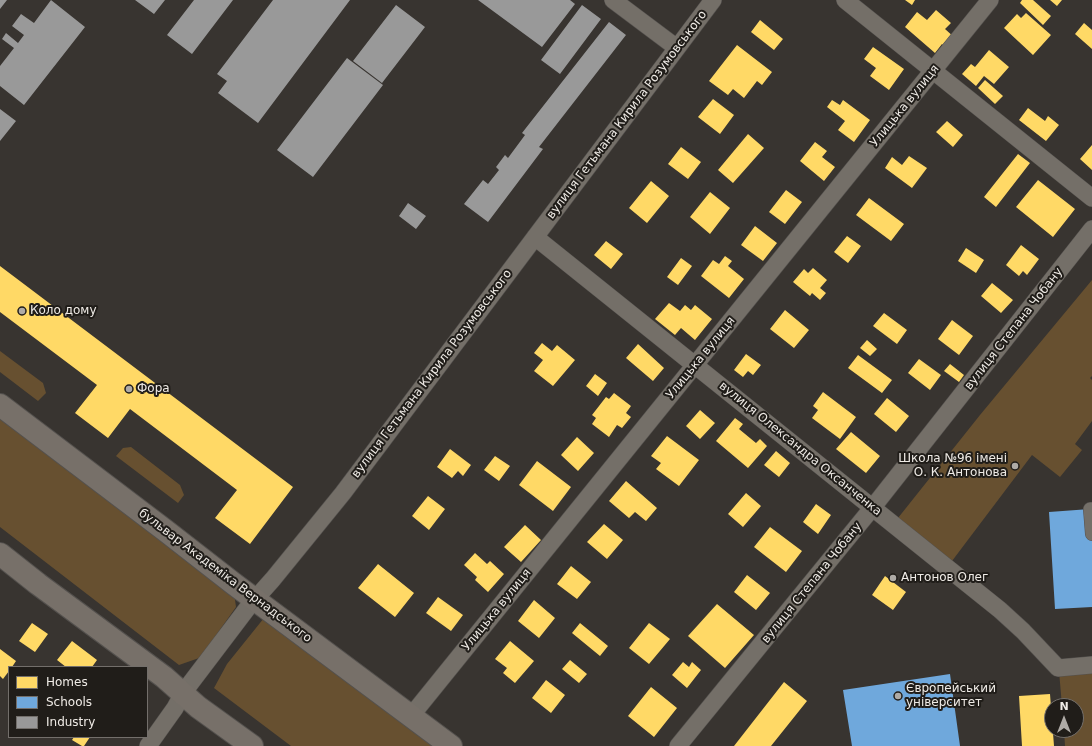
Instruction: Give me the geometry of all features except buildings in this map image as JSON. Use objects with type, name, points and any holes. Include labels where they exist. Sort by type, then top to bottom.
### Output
[{"type":"main road","name":"бульвар Академіка Вернадського","points":[[0,405],[234,584],[451,746]]},
{"type":"main road","points":[[0,554],[38,584],[164,676],[198,707],[252,746]]},
{"type":"street","points":[[613,0],[677,48]]},
{"type":"street","name":"вулиця Гетьмана Кирила Розумовського","points":[[148,746],[175,708],[183,693],[254,599],[273,579],[343,493],[713,0]]},
{"type":"street","points":[[845,0],[1092,198]]},
{"type":"street","name":"Улицька вулиця","points":[[411,716],[990,0]]},
{"type":"street","name":"вулиця Степана Чобану","points":[[678,746],[873,507],[1092,229]]},
{"type":"street","name":"вулиця Олександра Оксанченка","points":[[535,237],[1000,610],[1023,631],[1058,668],[1092,665]]},
{"type":"street","points":[[1092,509],[1090,509],[1092,534]]},
{"type":"shaded area","points":[[1092,280],[1092,376],[1090,378],[1092,380],[1092,421],[1075,444],[1082,450],[1060,477],[1032,455],[952,561],[898,518],[980,415]]},
{"type":"shaded area","points":[[0,351],[43,383],[46,393],[38,401],[0,372]]},
{"type":"shaded area","points":[[0,414],[234,593],[236,607],[199,658],[179,665],[0,527]]},
{"type":"shaded area","points":[[131,447],[180,485],[184,495],[178,503],[116,456],[123,448]]},
{"type":"shaded area","points":[[268,613],[449,746],[291,746],[214,688],[227,664]]},
{"type":"shaded area","points":[[1092,668],[1092,746],[1065,746],[1064,738],[1084,738],[1084,698],[1061,698],[1059,671]]},
{"type":"place","name":"Коло дому","points":[[22,311]]},
{"type":"place","name":"Фора","points":[[129,389]]},
{"type":"place","name":"Школа №96 імені О. К. Антонова","points":[[1015,466]]},
{"type":"place","name":"Антонов Олег","points":[[893,578]]},
{"type":"place","name":"Європейський університет","points":[[898,696]]}]
